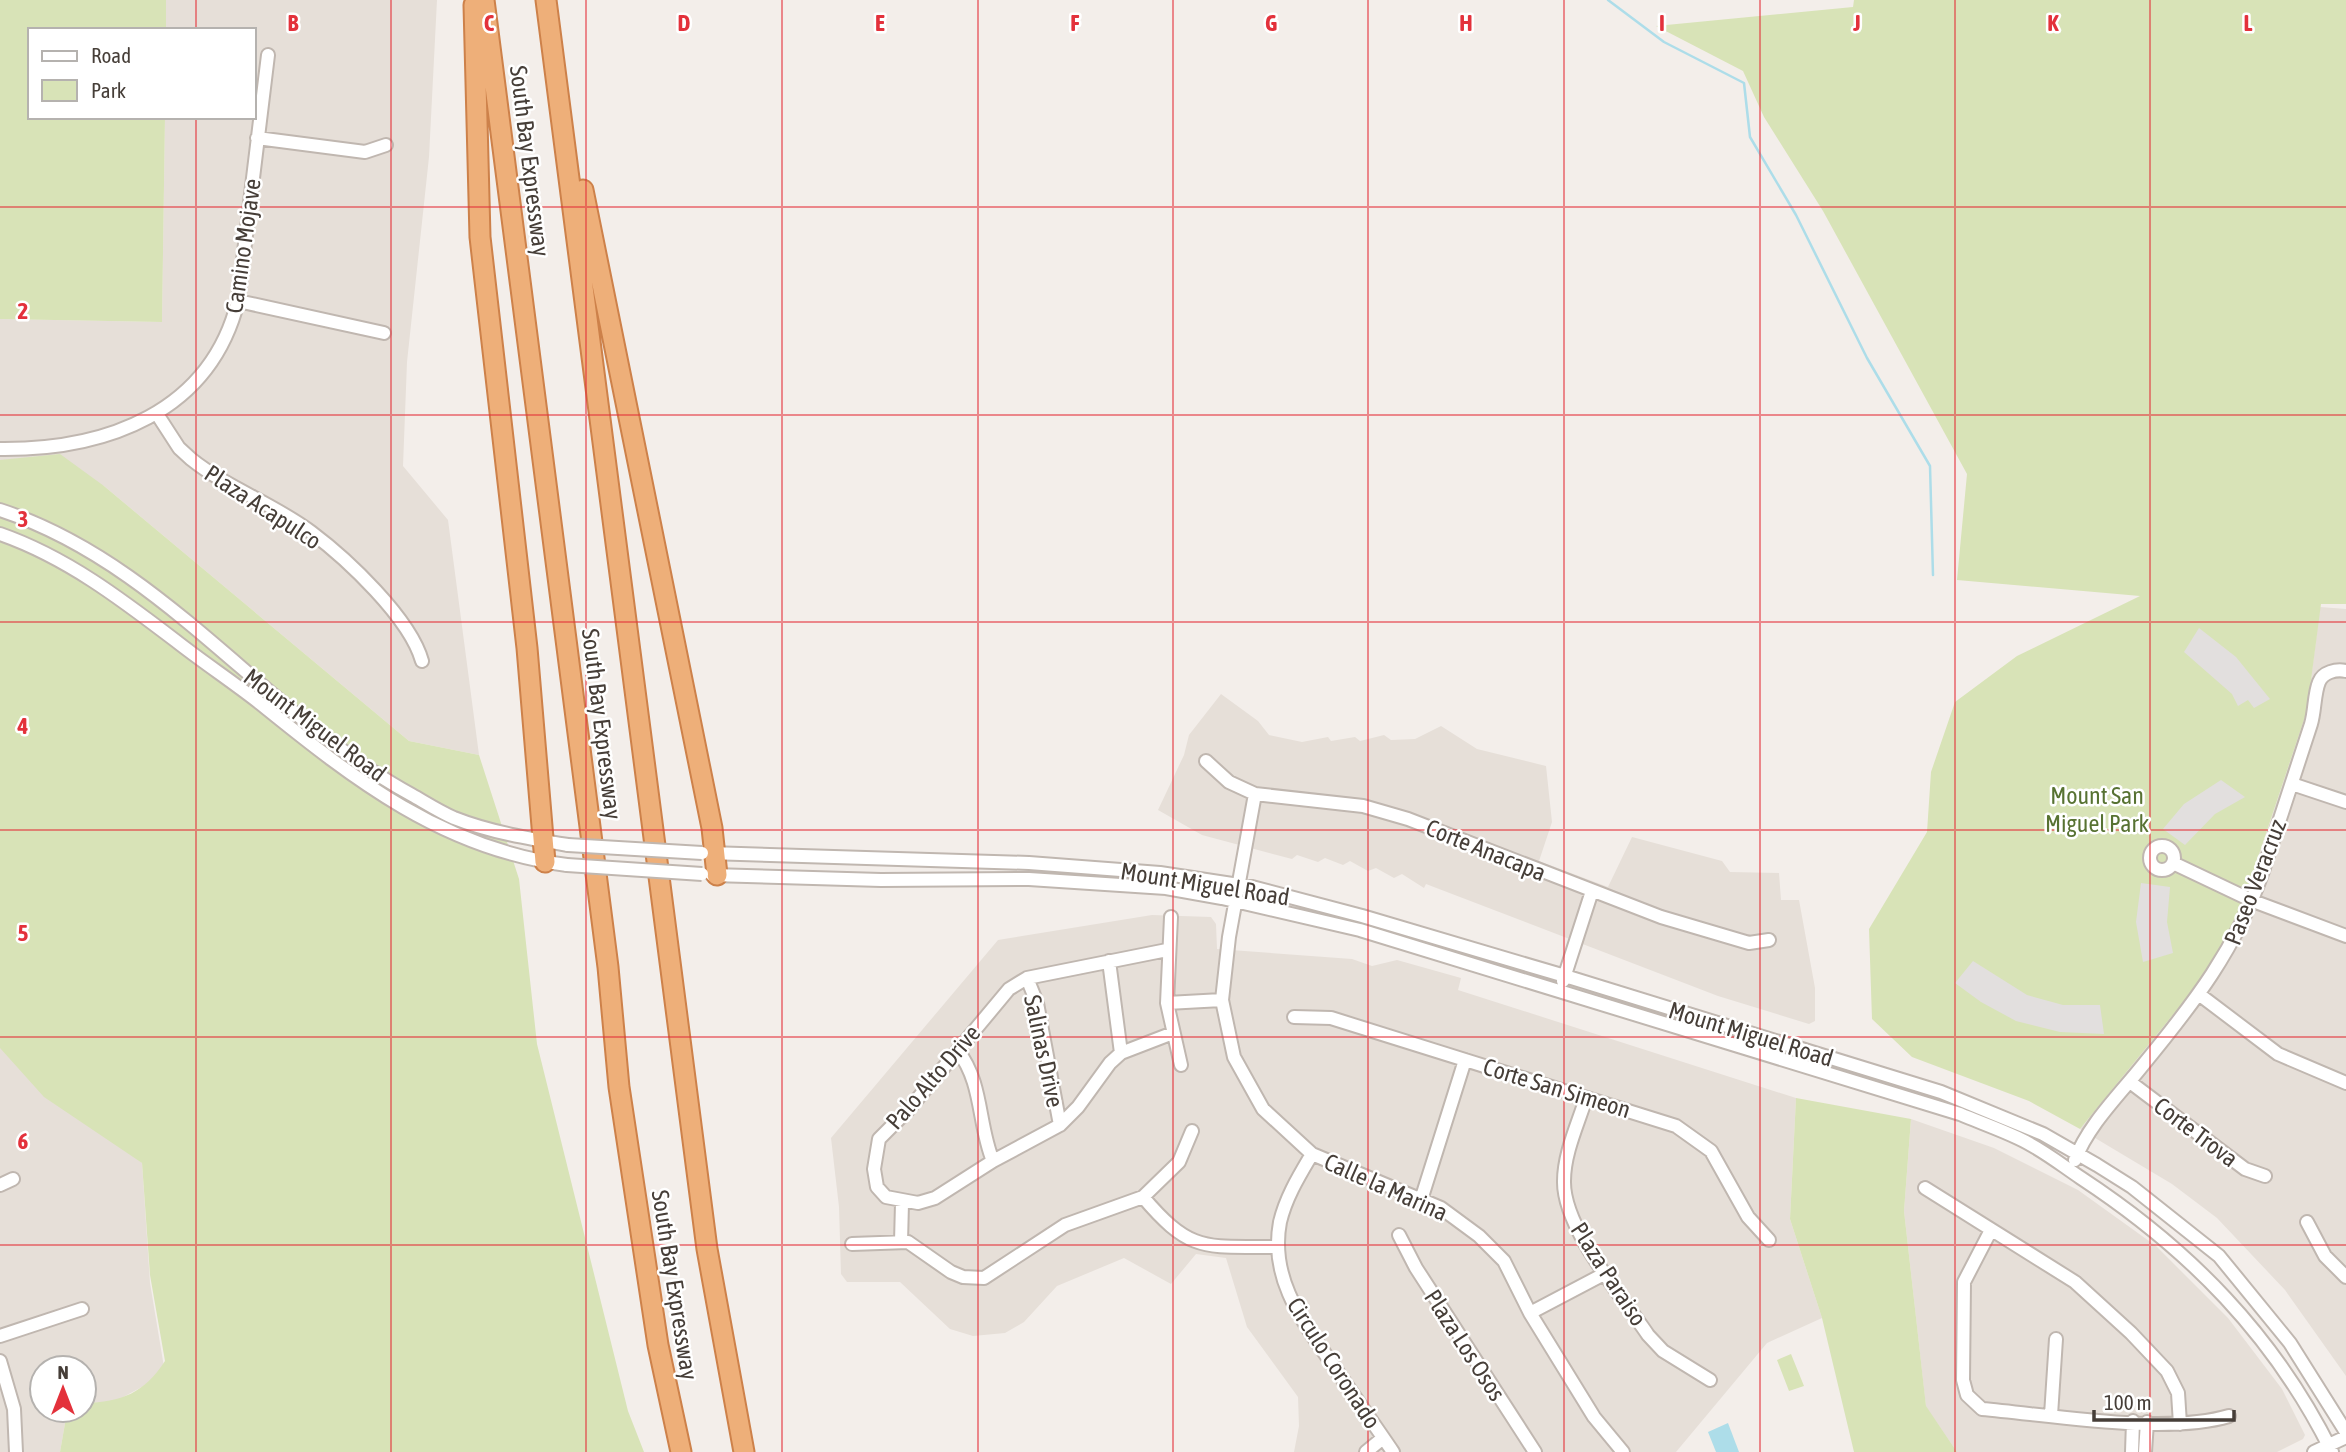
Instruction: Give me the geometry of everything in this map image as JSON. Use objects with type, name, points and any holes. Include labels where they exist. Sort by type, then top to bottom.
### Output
[{"type":"highway","points":[[474,0],[480,237],[527,648],[545,862]]},
{"type":"highway","name":"South Bay Expressway","points":[[484,0],[608,967],[619,1087],[658,1345],[681,1452]]},
{"type":"highway","points":[[547,0],[600,283],[631,423],[708,853],[709,874]]},
{"type":"highway","name":"South Bay Expressway","points":[[547,0],[707,1249],[744,1452]]},
{"type":"street","name":"Camino Mojave","points":[[0,449],[69,443],[158,414],[193,387],[212,364],[231,327],[238,301],[268,55]]},
{"type":"street","points":[[257,138],[365,152],[386,145]]},
{"type":"street","points":[[238,301],[384,333]]},
{"type":"street","name":"Plaza Acapulco","points":[[158,414],[179,448],[191,459],[310,531],[364,580],[408,629],[422,661]]},
{"type":"street","name":"Mount Miguel Road","points":[[0,510],[85,549],[138,581],[329,743],[384,780],[455,818],[568,845],[708,853],[1029,863],[1160,873],[1238,886],[1363,916],[1941,1092],[2043,1134],[2077,1154],[2132,1187],[2219,1256],[2290,1343],[2346,1434]]},
{"type":"street","name":"Mount Miguel Road","points":[[0,534],[69,566],[125,600],[332,762],[388,800],[478,843],[545,862],[567,865],[709,874],[881,880],[1029,879],[1166,888],[1360,930],[1960,1114],[2019,1138],[2060,1161],[2071,1172],[2119,1203],[2208,1277],[2237,1309],[2306,1401],[2330,1449]]},
{"type":"street","name":"Paseo Veracruz","points":[[2071,1172],[2077,1154],[2130,1082],[2200,995],[2230,949],[2253,901],[2317,704],[2319,683],[2324,675],[2339,669],[2346,671]]},
{"type":"street","name":"Corte Anacapa","points":[[1206,761],[1229,782],[1255,794],[1378,810],[1408,819],[1661,917],[1749,943],[1769,940]]},
{"type":"street","points":[[2292,784],[2346,802]]},
{"type":"street","name":"Calle la Marina","points":[[1255,794],[1235,901],[1222,1000],[1234,1057],[1263,1109],[1312,1154],[1453,1216],[1492,1248],[1504,1261],[1530,1313],[1594,1417],[1619,1451]]},
{"type":"street","points":[[2173,863],[2253,901],[2346,936]]},
{"type":"street","points":[[1561,992],[1592,891]]},
{"type":"street","points":[[1171,917],[1167,950],[1167,1003],[1181,1065]]},
{"type":"street","name":"Palo Alto Drive","points":[[902,1203],[886,1197],[877,1187],[875,1149],[879,1139],[909,1109],[996,1001],[1027,978],[1167,950]]},
{"type":"street","points":[[1109,961],[1121,1053]]},
{"type":"street","name":"Salinas Drive","points":[[1027,978],[1037,1003],[1060,1125]]},
{"type":"street","points":[[2200,995],[2278,1054],[2346,1083]]},
{"type":"street","points":[[1167,1003],[1222,1000]]},
{"type":"street","name":"Corte San Simeon","points":[[1294,1017],[1331,1018],[1676,1126],[1711,1151],[1748,1217],[1769,1240]]},
{"type":"street","points":[[901,1242],[902,1203],[918,1203],[935,1198],[993,1161],[1060,1125],[1121,1053],[1173,1033]]},
{"type":"street","points":[[958,1051],[973,1073],[986,1145],[993,1161]]},
{"type":"street","points":[[1421,1200],[1465,1060]]},
{"type":"street","name":"Corte Trova","points":[[2130,1082],[2245,1169],[2265,1177]]},
{"type":"street","name":"Plaza Paraiso","points":[[1586,1098],[1566,1161],[1564,1192],[1573,1221],[1606,1273],[1663,1351],[1710,1380]]},
{"type":"street","points":[[852,1244],[914,1244],[951,1272],[963,1277],[984,1278],[1065,1225],[1143,1197],[1179,1162],[1192,1131]]},
{"type":"street","name":"Circulo Coronado","points":[[1312,1154],[1285,1204],[1278,1247],[1281,1274],[1294,1308],[1393,1452]]},
{"type":"street","points":[[0,1185],[13,1178]]},
{"type":"street","points":[[1925,1188],[2075,1282],[2131,1333],[2167,1371],[2178,1393],[2180,1424]]},
{"type":"street","points":[[1143,1197],[1167,1226],[1184,1238],[1211,1246],[1278,1247]]},
{"type":"street","points":[[2307,1222],[2325,1256],[2346,1277]]},
{"type":"street","points":[[1991,1230],[1964,1282],[1963,1380],[1967,1395],[1982,1409],[2180,1424],[2230,1416]]},
{"type":"street","name":"Plaza Los Osos","points":[[1399,1235],[1416,1268],[1535,1452]]},
{"type":"street","points":[[1530,1313],[1606,1273]]},
{"type":"street","points":[[0,1336],[82,1309]]},
{"type":"street","points":[[2051,1415],[2056,1339]]},
{"type":"street","points":[[0,1361],[14,1409],[16,1452]]},
{"type":"street","points":[[2132,1452],[2133,1421]]},
{"type":"street","points":[[2145,1452],[2147,1422]]},
{"type":"street","points":[[2314,1452],[2330,1449],[2346,1434]]},
{"type":"street","points":[[1366,1452],[1383,1438]]},
{"type":"shaded area","points":[[166,0],[437,0],[429,157],[407,362],[403,466],[448,520],[479,755],[409,741],[104,486],[0,460],[0,319],[162,322],[165,119],[256,119],[256,28],[166,28]]},
{"type":"shaded area","points":[[2320,607],[2346,609],[2346,1376],[2285,1290],[2217,1218],[2172,1184],[2080,1129],[2207,973],[2242,905],[2307,711]]},
{"type":"shaded area","points":[[2199,628],[2236,657],[2270,699],[2254,708],[2248,700],[2238,706],[2232,694],[2184,652]]},
{"type":"shaded area","points":[[1221,694],[1258,721],[1269,735],[1302,742],[1328,737],[1331,741],[1355,737],[1360,741],[1384,735],[1391,740],[1415,739],[1441,726],[1477,749],[1546,766],[1552,822],[1539,861],[1608,887],[1632,837],[1722,861],[1730,872],[1779,873],[1781,900],[1799,900],[1815,988],[1815,1021],[1809,1024],[1718,996],[1426,884],[1424,888],[1402,874],[1394,878],[1376,868],[1368,871],[1350,861],[1343,865],[1325,858],[1318,862],[1297,855],[1292,859],[1202,835],[1158,810],[1184,755],[1189,735]]},
{"type":"shaded area","points":[[2221,780],[2245,797],[2215,814],[2185,845],[2163,829],[2184,804]]},
{"type":"shaded area","points":[[2141,883],[2170,887],[2167,922],[2173,953],[2143,962],[2136,922]]},
{"type":"shaded area","points":[[1152,915],[1211,917],[1216,924],[1217,949],[1352,959],[1372,966],[1397,960],[1461,978],[1458,990],[1796,1098],[1790,1219],[1822,1318],[1767,1343],[1676,1452],[1294,1452],[1299,1426],[1298,1397],[1247,1327],[1226,1258],[1196,1254],[1171,1284],[1124,1258],[1057,1286],[1024,1322],[1005,1333],[973,1336],[950,1329],[900,1282],[847,1282],[841,1274],[839,1207],[831,1138],[998,940]]},
{"type":"shaded area","points":[[1973,961],[2027,995],[2063,1005],[2100,1005],[2104,1034],[2060,1032],[2016,1021],[1981,1002],[1955,983]]},
{"type":"shaded area","points":[[0,1043],[142,1163],[150,1283],[164,1367],[151,1382],[114,1402],[98,1403],[98,1354],[28,1354],[28,1424],[65,1424],[60,1452],[0,1452]]},
{"type":"shaded area","points":[[1911,1119],[1994,1148],[2078,1190],[2156,1246],[2228,1318],[2282,1389],[2305,1435],[2303,1439],[2277,1452],[1957,1452],[1926,1407],[1904,1211]]},
{"type":"green space","points":[[0,0],[166,0],[166,28],[28,28],[28,119],[165,119],[162,322],[0,319]]},
{"type":"green space","name":"Mount San Miguel Park","points":[[1854,0],[2346,0],[2346,604],[2321,604],[2307,711],[2242,905],[2207,973],[2080,1129],[2029,1101],[1912,1057],[1872,1019],[1869,929],[1927,832],[1931,772],[1955,702],[2017,656],[2140,596],[1957,580],[1967,474],[1823,211],[1764,117],[1743,71],[1656,26],[1853,7]]},
{"type":"green space","points":[[60,454],[104,486],[409,741],[479,755],[519,879],[537,1044],[628,1411],[644,1452],[60,1452],[65,1424],[98,1424],[98,1402],[131,1394],[149,1381],[165,1361],[150,1275],[142,1163],[44,1097],[0,1048],[0,460]]},
{"type":"green space","points":[[1796,1098],[1911,1119],[1904,1211],[1926,1406],[1957,1452],[1854,1452],[1822,1318],[1790,1219]]},
{"type":"green space","points":[[1791,1354],[1804,1386],[1789,1391],[1777,1360]]},
{"type":"water","points":[[1728,1423],[1739,1452],[1716,1452],[1708,1432]]},
{"type":"waterway","points":[[1608,0],[1664,42],[1744,83],[1750,137],[1796,215],[1867,358],[1930,466],[1933,575]]}]
